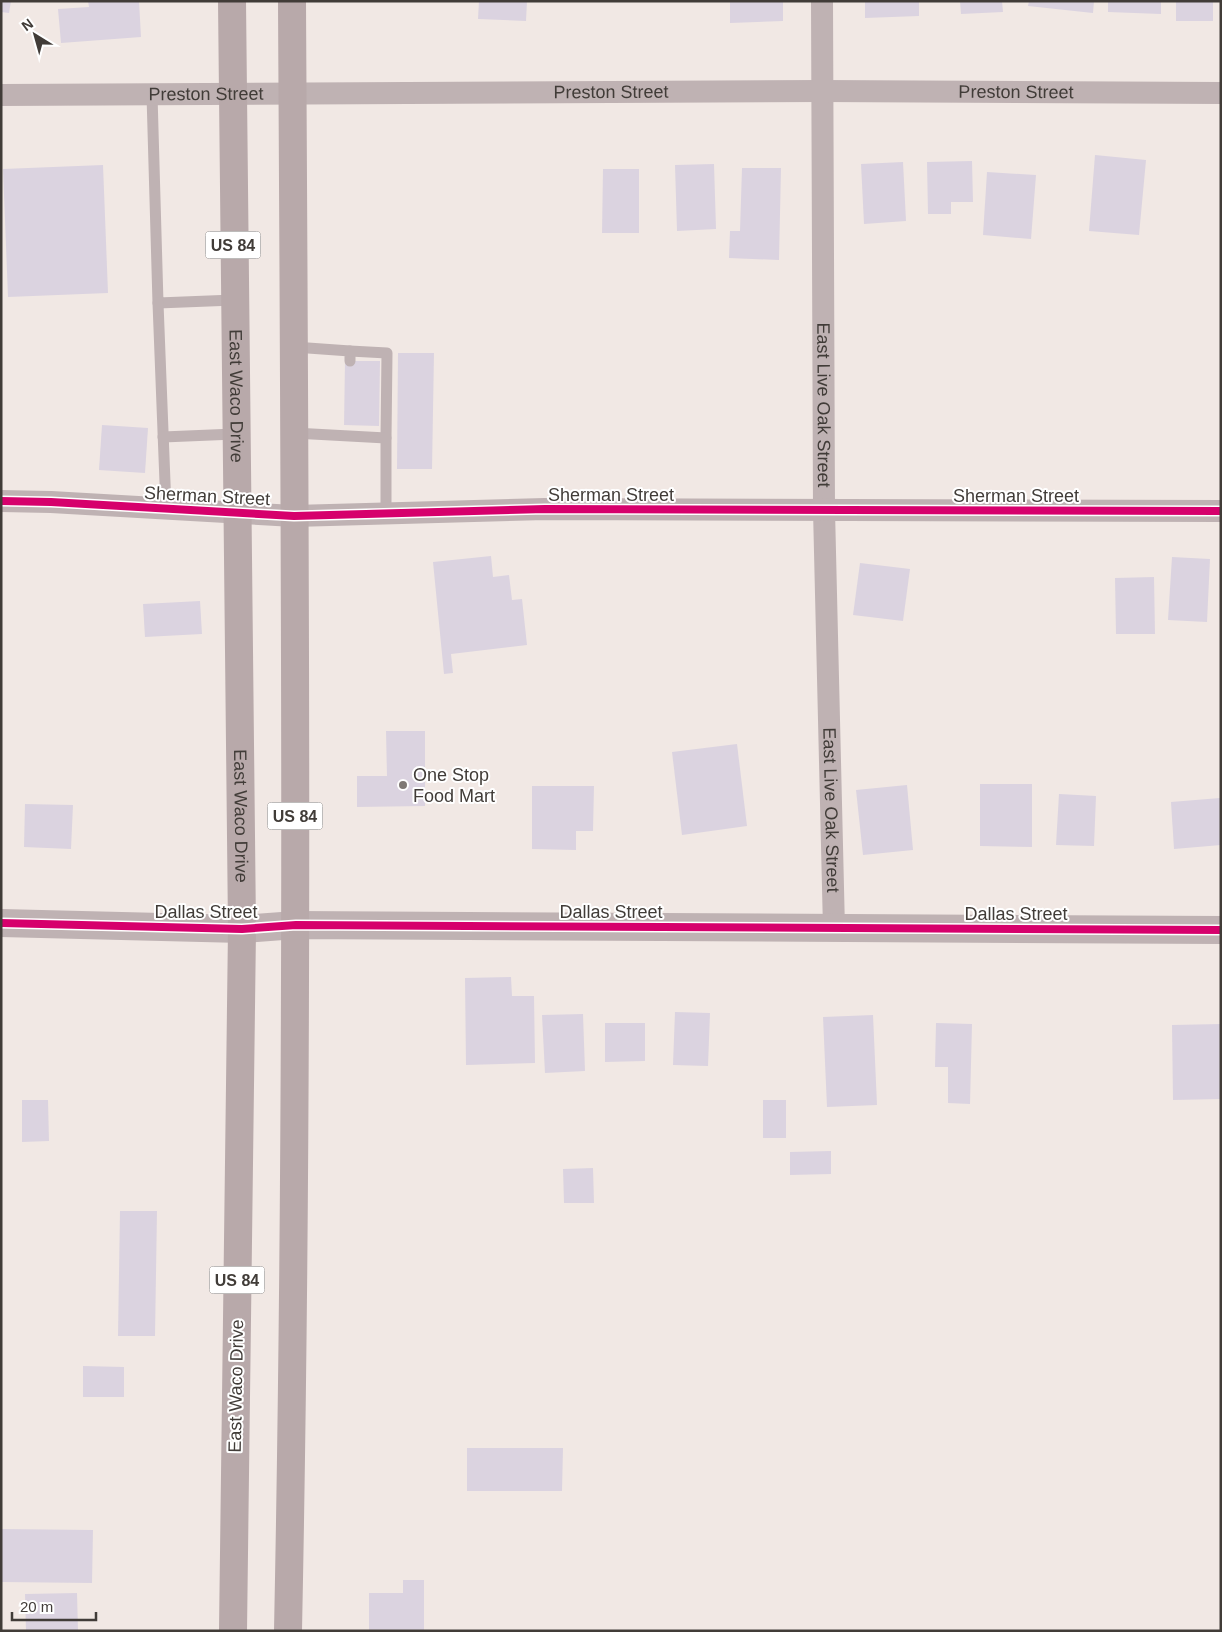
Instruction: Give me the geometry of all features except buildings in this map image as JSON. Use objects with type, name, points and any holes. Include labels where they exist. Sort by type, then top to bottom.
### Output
[{"type":"main road","name":"East Waco Drive","points":[[232,1],[235,434],[242,930],[233,1631]]},
{"type":"main road","name":"US 84","points":[[288,1631],[294,1344],[296,925],[292,1]]},
{"type":"street","name":"East Live Oak Street","points":[[822,1],[824,510],[834,929]]},
{"type":"street","name":"Preston Street","points":[[1,94],[232,95],[822,90],[1221,93]]},
{"type":"street","name":"Sherman Street","points":[[1,501],[294,516],[545,509],[1221,511]]},
{"type":"street","name":"Dallas Street","points":[[1,923],[242,930],[296,925],[1221,930]]},
{"type":"lane","points":[[152,95],[166,508]]},
{"type":"lane","points":[[158,303],[234,300]]},
{"type":"lane","points":[[294,348],[350,356],[388,353],[386,512]]},
{"type":"lane","points":[[294,433],[349,430],[386,438]]},
{"type":"lane","points":[[163,437],[235,434]]},
{"type":"cycle path","points":[[1,501],[51,502],[294,516],[545,509],[1221,511]]},
{"type":"cycle path","points":[[1,923],[242,929],[296,925],[1221,930]]},
{"type":"place","name":"One Stop Food Mart","points":[[403,785]]}]
